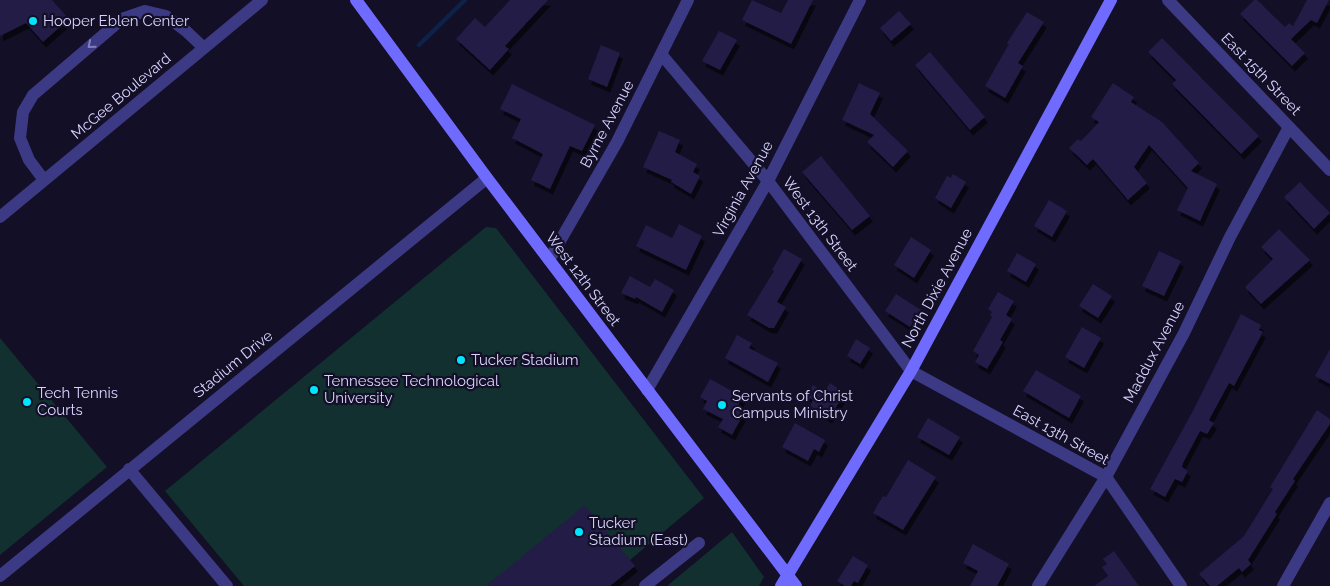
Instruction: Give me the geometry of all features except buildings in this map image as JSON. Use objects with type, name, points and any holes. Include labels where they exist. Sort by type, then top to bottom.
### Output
[{"type":"street","name":"McGee Boulevard","points":[[0,217],[262,0]]},
{"type":"street","name":"West 12th Street","points":[[356,0],[647,390],[784,580],[796,586]]},
{"type":"street","name":"Byrne Avenue","points":[[549,260],[617,142],[688,0]]},
{"type":"street","name":"Virginia Avenue","points":[[647,390],[768,182],[860,0]]},
{"type":"street","name":"North Dixie Avenue","points":[[784,580],[911,370],[1111,0]]},
{"type":"street","name":"East 15th Street","points":[[1168,0],[1330,170]]},
{"type":"street","points":[[44,180],[29,160],[20,138],[23,112],[33,95],[122,19],[145,11],[166,16],[186,30],[204,48]]},
{"type":"street","name":"West 13th Street","points":[[661,54],[768,182],[911,370]]},
{"type":"street","name":"Maddux Avenue","points":[[1038,586],[1106,477],[1184,333],[1230,237],[1289,126]]},
{"type":"street","name":"Stadium Drive","points":[[0,576],[487,178]]},
{"type":"street","name":"East 13th Street","points":[[911,370],[1106,477],[1182,586]]},
{"type":"street","points":[[129,469],[227,586]]},
{"type":"street","points":[[1283,586],[1330,503]]},
{"type":"street","points":[[645,586],[698,543]]},
{"type":"green space","name":"Tucker Stadium","points":[[486,227],[496,228],[704,498],[599,586],[244,586],[165,491]]},
{"type":"green space","name":"Tech Tennis Courts","points":[[0,338],[107,467],[0,555]]},
{"type":"green space","points":[[732,532],[764,577],[759,586],[667,586]]},
{"type":"waterway","points":[[419,45],[465,0]]},
{"type":"place","name":"Hooper Eblen Center","points":[[33,21]]},
{"type":"place","name":"Tucker Stadium","points":[[461,360]]},
{"type":"place","name":"Tennessee Technological University","points":[[314,390]]},
{"type":"place","name":"Tech Tennis Courts","points":[[27,402]]},
{"type":"place","name":"Servants of Christ Campus Ministry","points":[[722,405]]},
{"type":"place","name":"Tucker Stadium (East)","points":[[579,532]]}]
